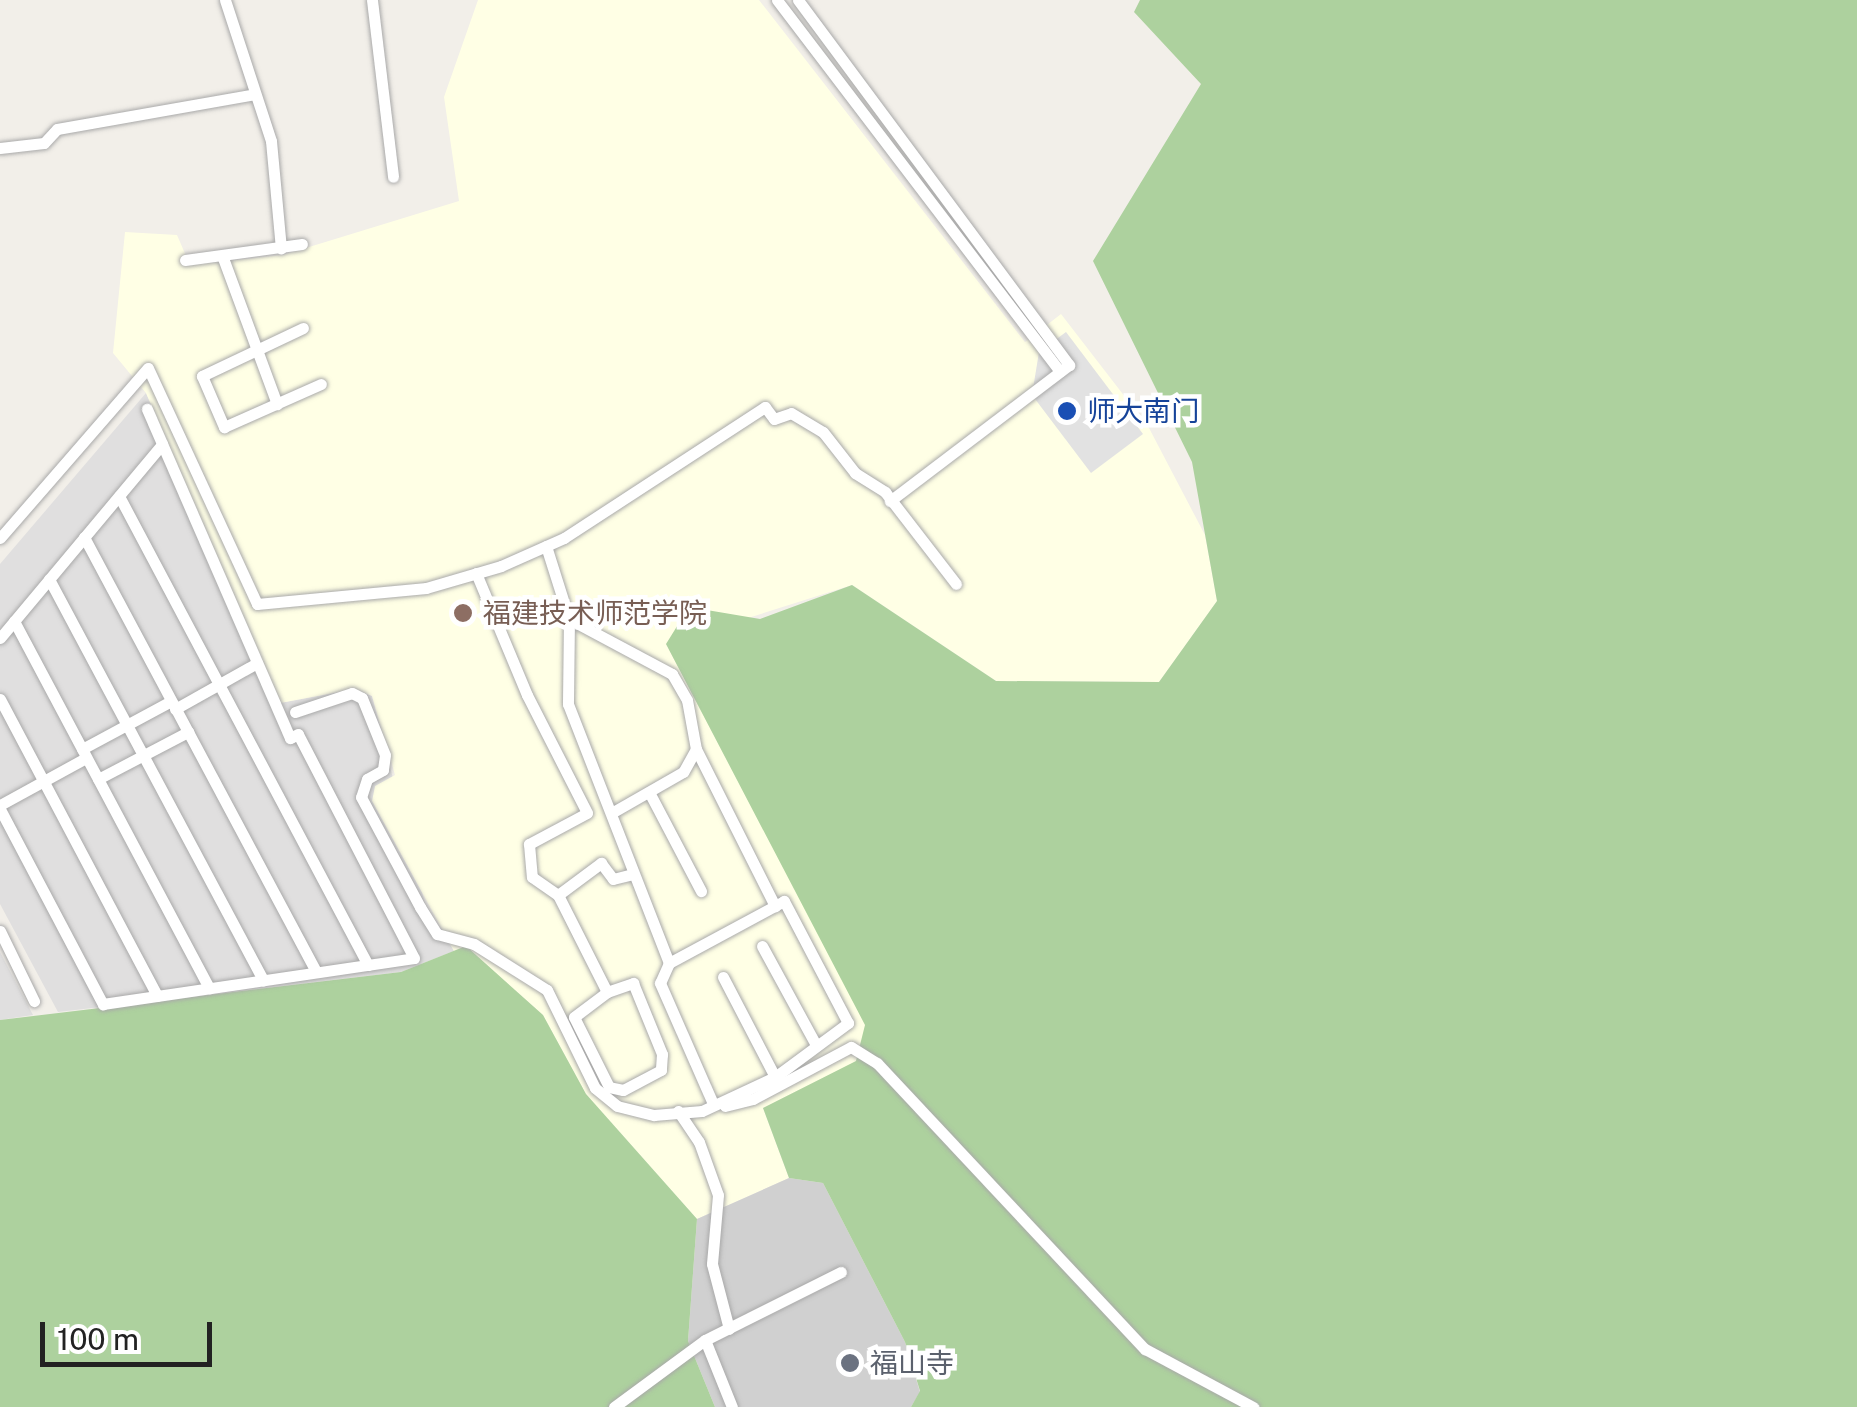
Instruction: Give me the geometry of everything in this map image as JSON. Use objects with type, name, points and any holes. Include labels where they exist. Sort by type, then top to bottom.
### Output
[{"type":"street","points":[[225,0],[278,175],[280,249]]},
{"type":"street","points":[[372,0],[393,176]]},
{"type":"street","points":[[777,0],[1060,372]]},
{"type":"street","points":[[798,0],[1069,365],[890,501]]},
{"type":"street","points":[[0,148],[44,142],[57,129],[255,94]]},
{"type":"street","points":[[185,260],[223,258],[302,244]]},
{"type":"street","points":[[223,258],[254,352],[277,404]]},
{"type":"street","points":[[303,328],[202,376],[224,426],[321,384]]},
{"type":"street","points":[[0,538],[148,368],[257,604],[370,596],[476,573],[546,546],[766,407],[774,420],[791,413],[823,432],[855,473],[890,501],[956,584]]},
{"type":"street","points":[[147,410],[258,664],[290,738],[298,734],[414,958],[103,1004],[0,807],[127,725],[258,664]]},
{"type":"street","points":[[0,638],[162,444]]},
{"type":"street","points":[[119,496],[368,965]]},
{"type":"street","points":[[84,538],[316,972]]},
{"type":"street","points":[[546,546],[569,620],[568,704],[615,811],[633,874],[669,963]]},
{"type":"street","points":[[476,573],[527,695],[587,813],[529,844],[532,877],[558,895],[607,992]]},
{"type":"street","points":[[49,579],[263,980]]},
{"type":"street","points":[[569,620],[672,674],[686,700],[696,748],[775,906]]},
{"type":"street","points":[[14,621],[209,988]]},
{"type":"street","points":[[295,712],[352,694],[362,698],[386,755],[383,770],[367,779],[360,797],[437,934],[474,944],[546,990],[595,1088],[617,1106],[654,1114],[753,1099],[852,1047],[877,1062],[1145,1349],[1253,1407]]},
{"type":"street","points":[[0,699],[157,996]]},
{"type":"street","points":[[98,779],[188,732]]},
{"type":"street","points":[[615,811],[683,772],[696,748]]},
{"type":"street","points":[[649,792],[701,892]]},
{"type":"street","points":[[558,895],[601,863],[613,879],[633,874]]},
{"type":"street","points":[[784,901],[848,1022],[775,1077],[707,1108],[660,983],[669,963],[784,901]]},
{"type":"street","points":[[0,931],[34,1000]]},
{"type":"street","points":[[762,946],[816,1045]]},
{"type":"street","points":[[723,977],[775,1077]]},
{"type":"street","points":[[634,984],[662,1054],[661,1070],[623,1090],[609,1087],[574,1017],[607,992],[634,984]]},
{"type":"street","points":[[678,1112],[699,1142],[718,1195],[712,1264],[728,1329]]},
{"type":"street","points":[[614,1407],[706,1340],[841,1272]]},
{"type":"street","points":[[706,1340],[732,1407]]},
{"type":"shaded area","name":"福建技术师范学院","points":[[478,0],[759,0],[1025,342],[1061,314],[1149,428],[1205,535],[1217,601],[1159,682],[996,681],[852,585],[666,644],[866,1025],[857,1061],[763,1108],[789,1178],[697,1219],[586,1094],[543,1015],[466,946],[454,951],[372,801],[375,786],[395,775],[372,696],[355,689],[280,703],[146,393],[113,353],[125,232],[177,235],[190,265],[283,255],[459,201],[444,97]]},
{"type":"shaded area","points":[[1066,332],[1143,434],[1091,473],[1032,395],[1039,352]]},
{"type":"shaded area","points":[[146,393],[280,703],[355,689],[372,696],[425,904],[454,951],[401,972],[58,1012],[0,904],[0,564]]},
{"type":"shaded area","points":[[0,952],[33,1015],[0,1020]]},
{"type":"shaded area","points":[[789,1178],[823,1183],[905,1342],[920,1392],[911,1407],[715,1407],[688,1341],[697,1219]]},
{"type":"green space","points":[[1140,0],[1857,0],[1857,1407],[911,1407],[920,1391],[905,1342],[823,1183],[789,1178],[763,1108],[856,1061],[865,1025],[666,644],[689,607],[760,619],[852,585],[996,681],[1159,682],[1217,601],[1192,462],[1093,261],[1201,84],[1134,12]]},
{"type":"green space","points":[[466,946],[543,1015],[586,1094],[697,1219],[688,1341],[715,1407],[0,1407],[0,1020],[401,972]]},
{"type":"place","name":"师大南门","points":[[1067,411]]},
{"type":"place","name":"福建技术师范学院","points":[[463,613]]},
{"type":"place","name":"福山寺","points":[[850,1363]]}]
